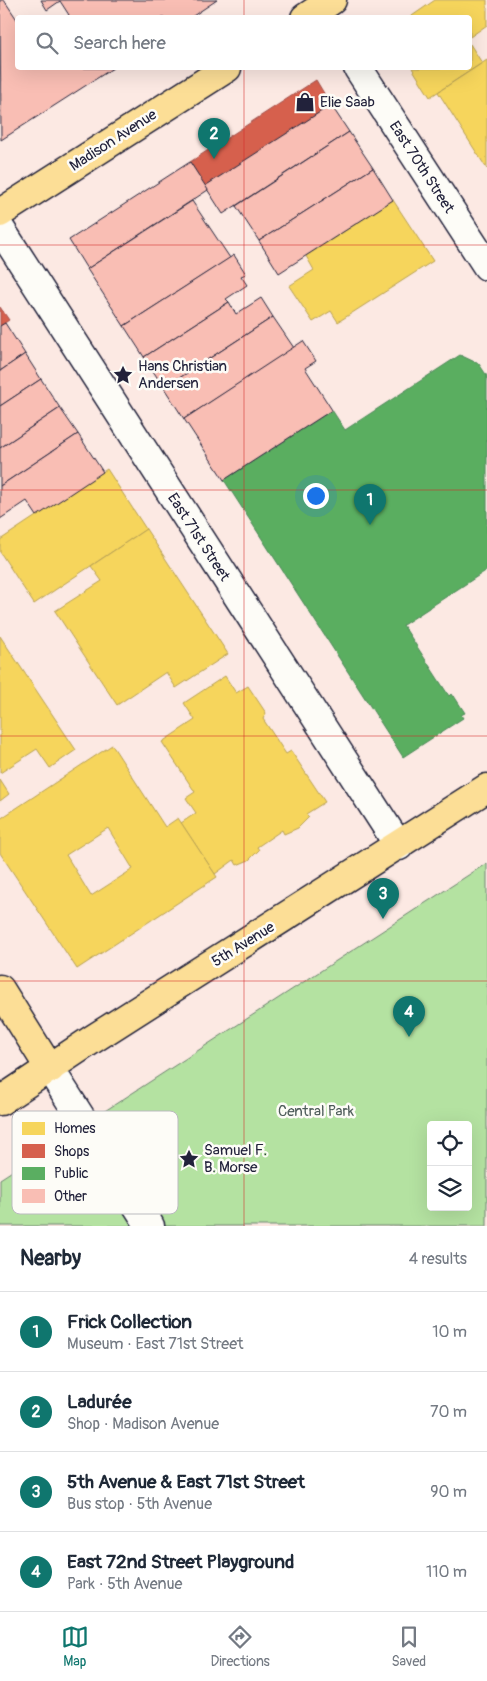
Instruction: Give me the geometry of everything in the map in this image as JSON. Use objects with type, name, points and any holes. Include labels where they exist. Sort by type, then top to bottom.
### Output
[{"type":"main road","name":"Madison Avenue","points":[[0,213],[224,70]]},
{"type":"main road","name":"5th Avenue","points":[[0,1101],[93,1039],[399,846],[487,788]]},
{"type":"main road","points":[[0,989],[50,1069]]},
{"type":"street","name":"East 70th Street","points":[[359,70],[487,266]]},
{"type":"street","name":"East 71st Street","points":[[0,228],[399,846]]},
{"type":"street","points":[[50,1069],[77,1111]]},
{"type":"street","points":[[142,1214],[150,1226]]},
{"type":"green space","name":"Central Park","points":[[487,863],[487,1226],[0,1226],[0,1179],[12,1171],[12,1214],[178,1214],[178,1111],[105,1111]]},
{"type":"building: Homes","points":[[435,0],[487,0],[487,25],[472,36],[472,15],[413,15]]},
{"type":"building: Homes","points":[[472,47],[482,63],[472,70]]},
{"type":"building: Homes","points":[[487,60],[487,169],[438,92]]},
{"type":"building: Homes","points":[[413,70],[471,70],[430,97]]},
{"type":"building: Homes","points":[[393,200],[433,261],[338,322],[331,311],[313,322],[289,286],[314,270],[306,256]]},
{"type":"building: Homes","points":[[107,469],[146,529],[34,604],[0,552],[0,540]]},
{"type":"building: Homes","points":[[146,529],[228,654],[176,688],[166,672],[117,705],[55,611],[102,581],[91,566]]},
{"type":"building: Homes","points":[[0,636],[76,750],[50,768],[37,749],[0,773]]},
{"type":"building: Homes","points":[[225,676],[236,693],[248,686],[266,713],[263,719],[286,754],[291,751],[325,802],[306,814],[309,817],[298,828],[284,834],[282,830],[257,847],[259,850],[249,860],[237,865],[234,860],[215,874],[181,823],[196,813],[186,798],[195,792],[162,742],[195,720],[184,703]]},
{"type":"building: Homes","points":[[112,745],[165,827],[178,818],[217,877],[77,969],[0,853],[0,819]],"holes":[[[108,828],[133,869],[91,896],[66,855]]]},
{"type":"building: Homes","points":[[0,780],[9,794],[0,801]]},
{"type":"building: Shops","points":[[316,80],[331,105],[205,186],[190,162]]},
{"type":"building: Shops","points":[[0,307],[9,320],[0,326]]},
{"type":"building: Public","points":[[460,355],[479,364],[487,376],[487,570],[403,625],[449,696],[451,694],[454,696],[465,713],[461,715],[463,718],[403,757],[224,480],[332,410],[345,430]]},
{"type":"building: Other","points":[[0,0],[4,0],[15,16],[15,70],[110,70],[1,140]]},
{"type":"building: Other","points":[[41,0],[217,0],[194,15],[69,15],[60,1],[47,10]]},
{"type":"building: Other","points":[[331,105],[349,132],[223,214],[205,186]]},
{"type":"building: Other","points":[[349,132],[373,168],[259,241],[236,206]]},
{"type":"building: Other","points":[[190,162],[208,190],[87,269],[69,240]]},
{"type":"building: Other","points":[[373,168],[393,200],[279,273],[259,241]]},
{"type":"building: Other","points":[[192,201],[230,258],[124,326],[87,269]]},
{"type":"building: Other","points":[[234,255],[246,274],[241,276],[247,285],[226,299],[229,302],[144,357],[124,326]]},
{"type":"building: Other","points":[[261,298],[273,317],[164,388],[144,357],[229,302],[236,314]]},
{"type":"building: Other","points":[[273,317],[294,348],[184,419],[164,388]]},
{"type":"building: Other","points":[[5,323],[25,354],[0,371],[0,326]]},
{"type":"building: Other","points":[[303,341],[316,361],[305,368],[332,410],[224,480],[184,419]]},
{"type":"building: Other","points":[[25,354],[41,379],[0,406],[0,371]]},
{"type":"building: Other","points":[[41,379],[60,408],[0,448],[0,406]]},
{"type":"building: Other","points":[[60,408],[78,434],[0,486],[0,448]]},
{"type":"building: Other","points":[[78,434],[103,472],[37,516],[27,501],[0,519],[0,486]]},
{"type":"place","name":"Elie Saab","points":[[305,102]]},
{"type":"place","name":"Ladurée","points":[[214,159]]},
{"type":"place","name":"Hans Christian Andersen","points":[[123,375]]},
{"type":"place","name":"Frick Collection","points":[[370,525]]},
{"type":"place","name":"5th Avenue & East 71st Street","points":[[383,919]]},
{"type":"place","name":"East 72nd Street Playground","points":[[409,1037]]},
{"type":"place","name":"Samuel F. B. Morse","points":[[189,1159]]}]
